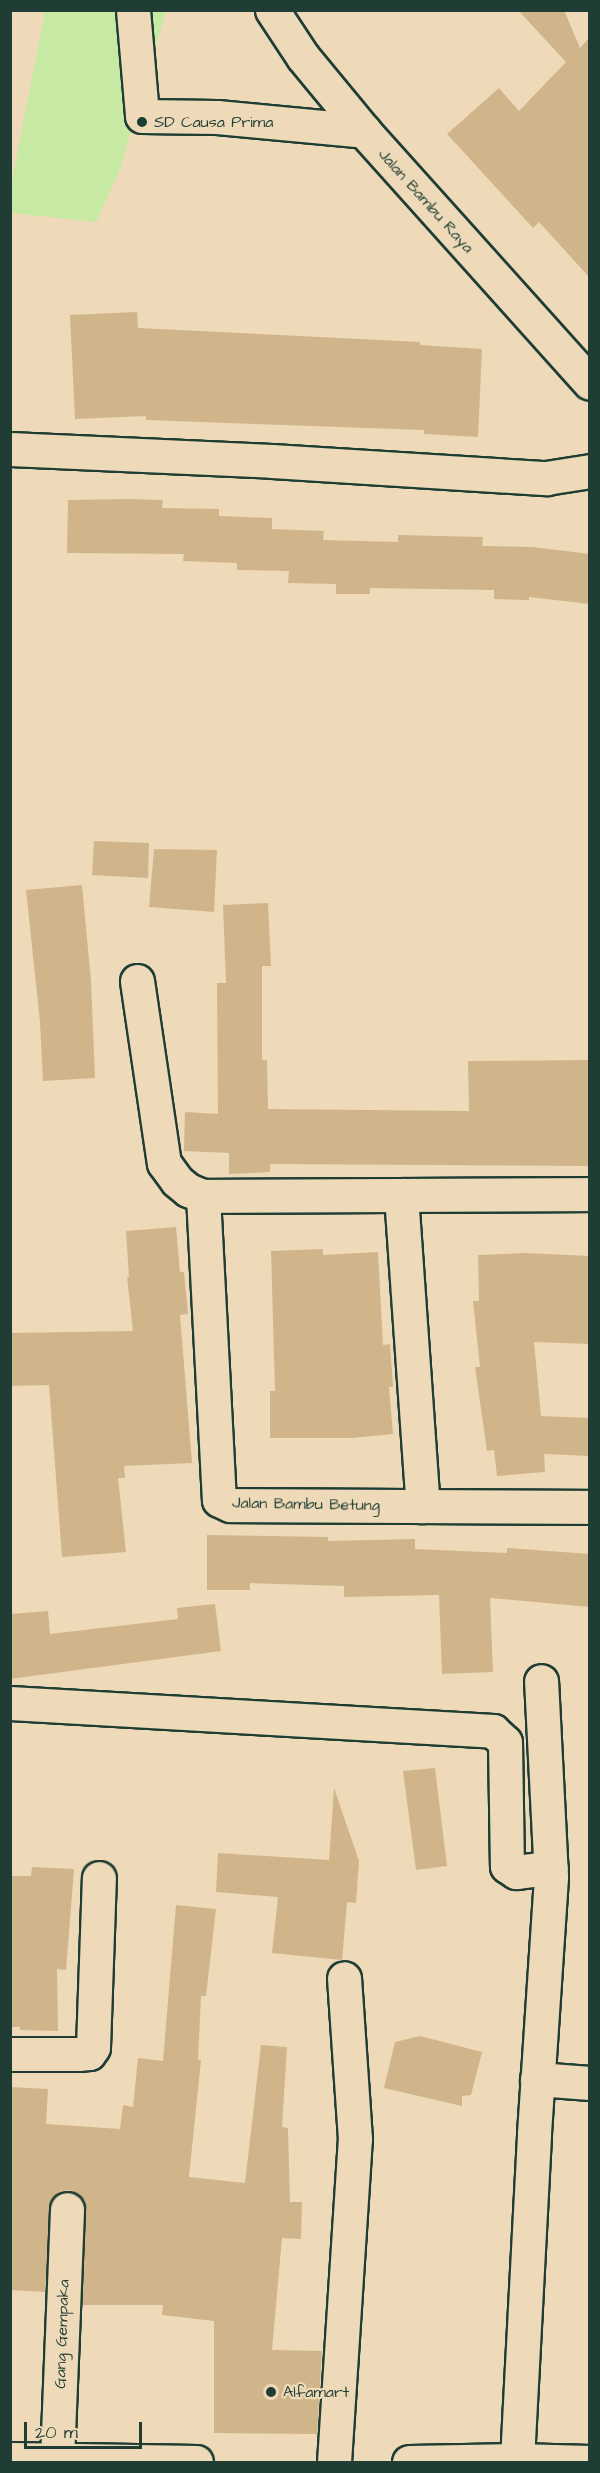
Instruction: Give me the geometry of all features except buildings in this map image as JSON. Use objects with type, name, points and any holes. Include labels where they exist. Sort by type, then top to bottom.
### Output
[{"type":"street","points":[[133,10],[142,116],[218,117],[364,131]]},
{"type":"street","name":"Jalan Bambu Raya","points":[[272,10],[303,57],[364,131],[590,383]]},
{"type":"street","points":[[10,449],[272,461],[546,478],[590,471]]},
{"type":"street","points":[[137,981],[164,1163],[177,1181],[188,1190],[203,1196],[590,1194]]},
{"type":"street","points":[[401,1195],[423,1506]]},
{"type":"street","name":"Jalan Bambu Betung","points":[[203,1196],[219,1500],[230,1505],[590,1507]]},
{"type":"street","points":[[517,2460],[537,2079],[551,1868],[541,1682]]},
{"type":"street","points":[[10,1703],[493,1731],[505,1742],[507,1866],[516,1872],[551,1868]]},
{"type":"street","points":[[10,2054],[78,2054],[89,2053],[93,2047],[99,1878]]},
{"type":"street","points":[[334,2463],[355,2139],[344,1978]]},
{"type":"street","points":[[537,2079],[590,2083]]},
{"type":"street","name":"Gang Gempaka","points":[[57,2459],[67,2209]]},
{"type":"street","points":[[10,2459],[196,2463]]},
{"type":"street","points":[[409,2463],[517,2460],[590,2462]]},
{"type":"green space","points":[[45,11],[166,11],[120,169],[96,222],[11,213],[11,186]]},
{"type":"place","name":"SD Causa Prima","points":[[142,122]]},
{"type":"place","name":"Alfamart","points":[[271,2392]]}]
